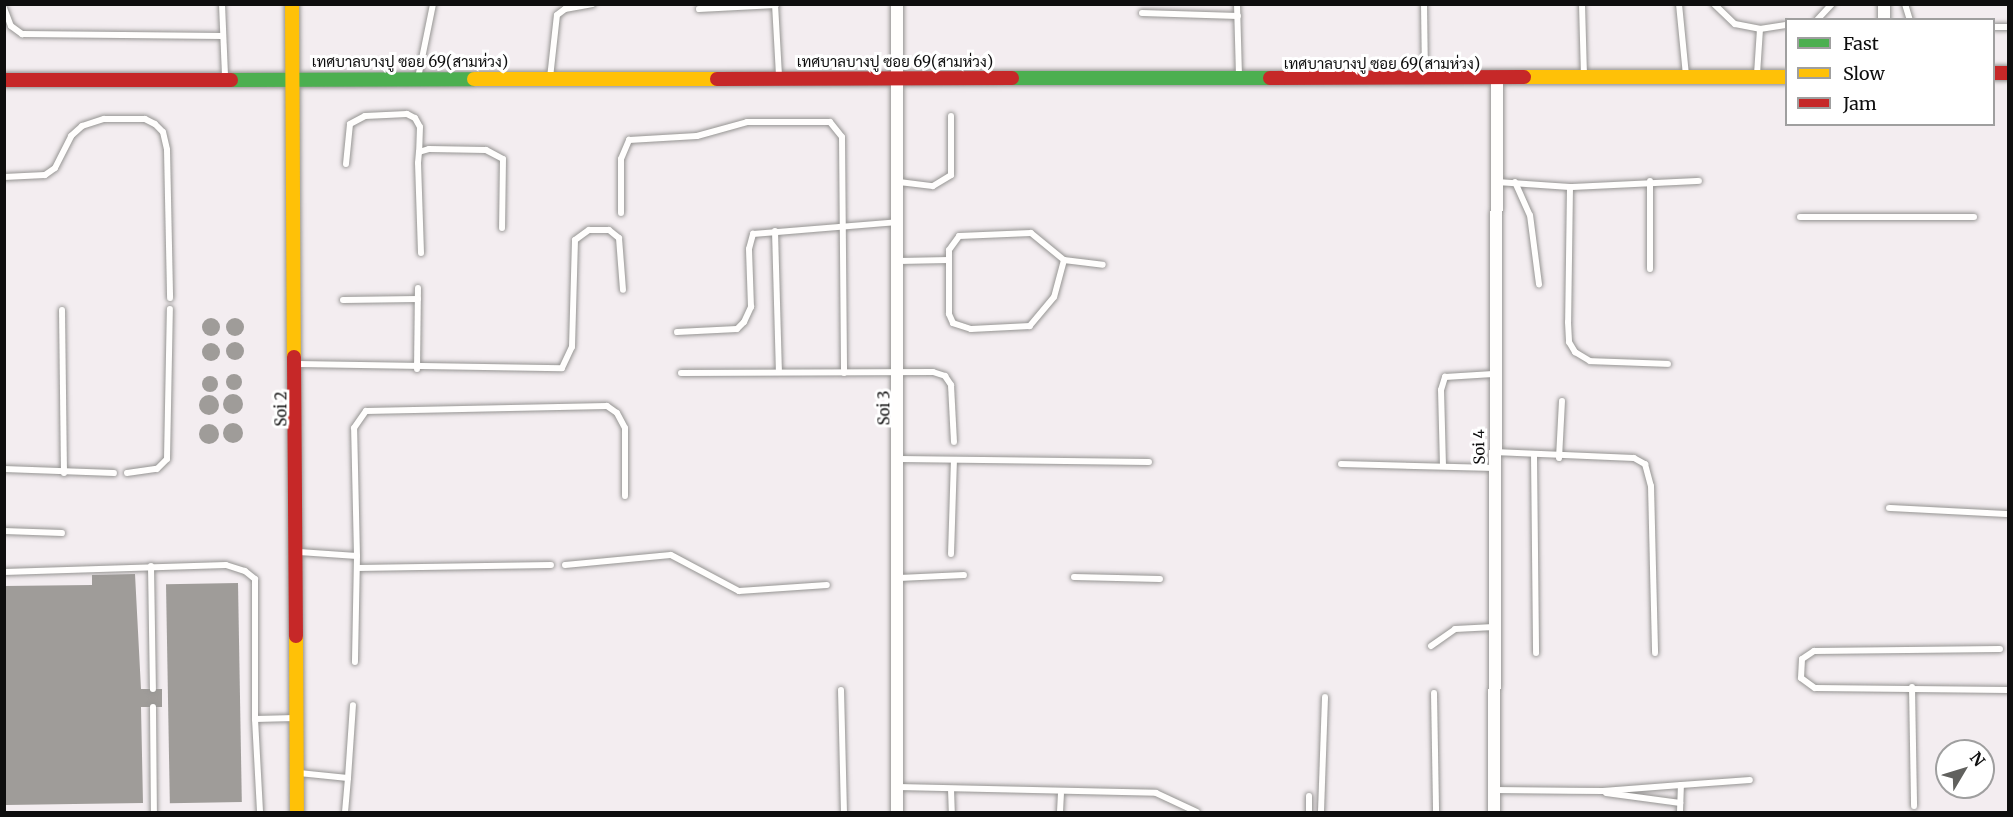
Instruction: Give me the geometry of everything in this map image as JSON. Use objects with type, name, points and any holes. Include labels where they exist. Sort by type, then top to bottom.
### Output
[{"type":"street","name":"Soi 2","points":[[292,4],[297,364],[297,813]]},
{"type":"street","name":"Soi 3","points":[[897,4],[899,182],[897,813]]},
{"type":"street","name":"เทศบาลบางปู ซอย 69(สามห่วง)","points":[[4,80],[225,80],[293,77],[779,79],[897,76],[1497,81],[1785,77]]},
{"type":"street","name":"Soi 4","points":[[1494,813],[1493,183],[1497,81]]},
{"type":"lane","points":[[222,4],[225,80]]},
{"type":"lane","points":[[418,79],[433,4]]},
{"type":"lane","points":[[550,79],[557,15],[565,9],[593,4]]},
{"type":"lane","points":[[1238,4],[1240,80]]},
{"type":"lane","points":[[1424,4],[1425,81]]},
{"type":"lane","points":[[1582,4],[1584,80]]},
{"type":"lane","points":[[1679,4],[1686,79]]},
{"type":"lane","points":[[1714,4],[1735,24],[1760,29],[1785,25]]},
{"type":"lane","points":[[1819,18],[1832,4]]},
{"type":"lane","points":[[699,9],[776,5],[779,79]]},
{"type":"lane","points":[[4,8],[11,26],[22,34],[224,36]]},
{"type":"lane","points":[[1142,13],[1238,16]]},
{"type":"lane","points":[[1757,78],[1760,29]]},
{"type":"lane","points":[[346,164],[350,124],[365,116],[407,114],[415,118],[420,152],[421,253]]},
{"type":"lane","points":[[899,182],[933,186],[951,175],[951,116]]},
{"type":"lane","points":[[4,177],[45,175],[55,168],[71,136],[93,123],[145,119],[155,124],[163,132],[167,150],[170,298]]},
{"type":"lane","points":[[621,213],[621,159],[629,140],[697,136],[747,122],[830,122],[842,137],[846,227],[844,373]]},
{"type":"lane","points":[[420,152],[443,147],[486,150],[503,159],[502,228]]},
{"type":"lane","points":[[1493,183],[1515,182],[1570,187],[1699,181]]},
{"type":"lane","points":[[1515,182],[1530,215],[1539,284]]},
{"type":"lane","points":[[1650,182],[1650,269]]},
{"type":"lane","points":[[1570,187],[1569,342],[1590,361],[1668,364]]},
{"type":"lane","points":[[1800,217],[1974,217]]},
{"type":"lane","points":[[677,332],[737,329],[744,322],[751,306],[750,239],[760,231],[898,222]]},
{"type":"lane","points":[[297,364],[417,369],[562,368],[572,347],[575,240],[589,230],[609,230],[619,238],[623,290]]},
{"type":"lane","points":[[776,231],[779,372]]},
{"type":"lane","points":[[1064,260],[1054,297],[1030,326],[959,328],[949,314],[952,242],[959,236],[1031,233],[1064,260],[1103,265]]},
{"type":"lane","points":[[899,261],[950,260]]},
{"type":"lane","points":[[417,369],[418,288]]},
{"type":"lane","points":[[343,300],[418,299]]},
{"type":"lane","points":[[127,473],[157,469],[167,459],[170,309]]},
{"type":"lane","points":[[62,310],[64,473]]},
{"type":"lane","points":[[681,373],[844,373],[899,370],[945,376],[951,385],[954,441]]},
{"type":"lane","points":[[1443,466],[1444,377],[1493,374]]},
{"type":"lane","points":[[1559,458],[1562,401]]},
{"type":"lane","points":[[355,662],[357,556],[354,428],[366,411],[607,406],[617,413],[625,428],[625,496]]},
{"type":"lane","points":[[1493,452],[1559,458],[1634,458],[1650,471],[1655,653]]},
{"type":"lane","points":[[1534,455],[1536,653]]},
{"type":"lane","points":[[899,459],[1149,462]]},
{"type":"lane","points":[[951,554],[954,461]]},
{"type":"lane","points":[[1341,464],[1494,468]]},
{"type":"lane","points":[[4,469],[64,473],[114,473]]},
{"type":"lane","points":[[1889,508],[2008,514]]},
{"type":"lane","points":[[4,531],[62,533]]},
{"type":"lane","points":[[298,552],[357,556]]},
{"type":"lane","points":[[565,565],[672,555],[740,591],[826,585]]},
{"type":"lane","points":[[4,572],[226,565],[255,579],[255,719],[260,813]]},
{"type":"lane","points":[[357,568],[551,565]]},
{"type":"lane","points":[[151,566],[153,689]]},
{"type":"lane","points":[[899,578],[964,575]]},
{"type":"lane","points":[[1074,577],[1160,579]]},
{"type":"lane","points":[[1431,646],[1455,629],[1494,627]]},
{"type":"lane","points":[[2000,650],[1814,651],[1800,666],[1801,678],[1815,688],[1912,687],[2008,690]]},
{"type":"lane","points":[[1912,687],[1914,806]]},
{"type":"lane","points":[[841,690],[844,813]]},
{"type":"lane","points":[[1434,693],[1436,813]]},
{"type":"lane","points":[[1321,813],[1325,697]]},
{"type":"lane","points":[[345,813],[353,705]]},
{"type":"lane","points":[[153,707],[154,813]]},
{"type":"lane","points":[[255,719],[298,717]]},
{"type":"lane","points":[[298,773],[348,778]]},
{"type":"lane","points":[[1494,790],[1603,792],[1750,780]]},
{"type":"lane","points":[[1680,813],[1681,785]]},
{"type":"lane","points":[[897,787],[1061,794],[1155,793],[1197,813]]},
{"type":"lane","points":[[951,789],[952,813]]},
{"type":"lane","points":[[1603,792],[1626,799],[1680,803]]},
{"type":"lane","points":[[1060,813],[1061,794]]},
{"type":"lane","points":[[1309,796],[1309,813]]},
{"type":"shaded area","points":[[5,5],[2008,5],[2008,812],[5,812]]},
{"type":"building","points":[[211,318],[217,321],[220,327],[217,333],[211,336],[205,333],[202,327],[205,321]]},
{"type":"building","points":[[235,318],[241,321],[244,327],[241,333],[235,336],[229,333],[226,327],[229,321]]},
{"type":"building","points":[[235,342],[241,345],[244,351],[241,357],[235,360],[229,357],[226,351],[229,345]]},
{"type":"building","points":[[211,343],[217,346],[220,352],[217,358],[211,361],[205,358],[202,352],[205,346]]},
{"type":"building","points":[[234,374],[242,382],[234,390],[226,382]]},
{"type":"building","points":[[210,376],[218,384],[210,392],[202,384]]},
{"type":"building","points":[[233,394],[240,397],[243,404],[240,411],[233,414],[226,411],[223,404],[226,397]]},
{"type":"building","points":[[209,395],[216,398],[219,405],[216,412],[209,415],[202,412],[199,405],[202,398]]},
{"type":"building","points":[[233,423],[240,426],[243,433],[240,440],[233,443],[226,440],[223,433],[226,426]]},
{"type":"building","points":[[209,424],[216,427],[219,434],[216,441],[209,444],[202,441],[199,434],[202,427]]},
{"type":"building","points":[[135,574],[141,689],[162,689],[162,707],[141,707],[143,803],[6,805],[4,586],[92,585],[92,575]]},
{"type":"building","points":[[238,583],[242,802],[170,803],[166,584]]},
{"type":"traffic: fast","points":[[1012,78],[1270,78]]},
{"type":"traffic: fast","points":[[231,80],[474,79]]},
{"type":"traffic: slow","points":[[292,4],[294,357]]},
{"type":"traffic: slow","points":[[1524,77],[1785,77]]},
{"type":"traffic: slow","points":[[474,79],[717,79]]},
{"type":"traffic: slow","points":[[296,636],[297,812]]},
{"type":"traffic: jam","points":[[1995,73],[2008,73]]},
{"type":"traffic: jam","points":[[1270,78],[1524,77]]},
{"type":"traffic: jam","points":[[717,79],[1012,78]]},
{"type":"traffic: jam","points":[[4,80],[231,80]]},
{"type":"traffic: jam","points":[[294,357],[296,636]]}]
